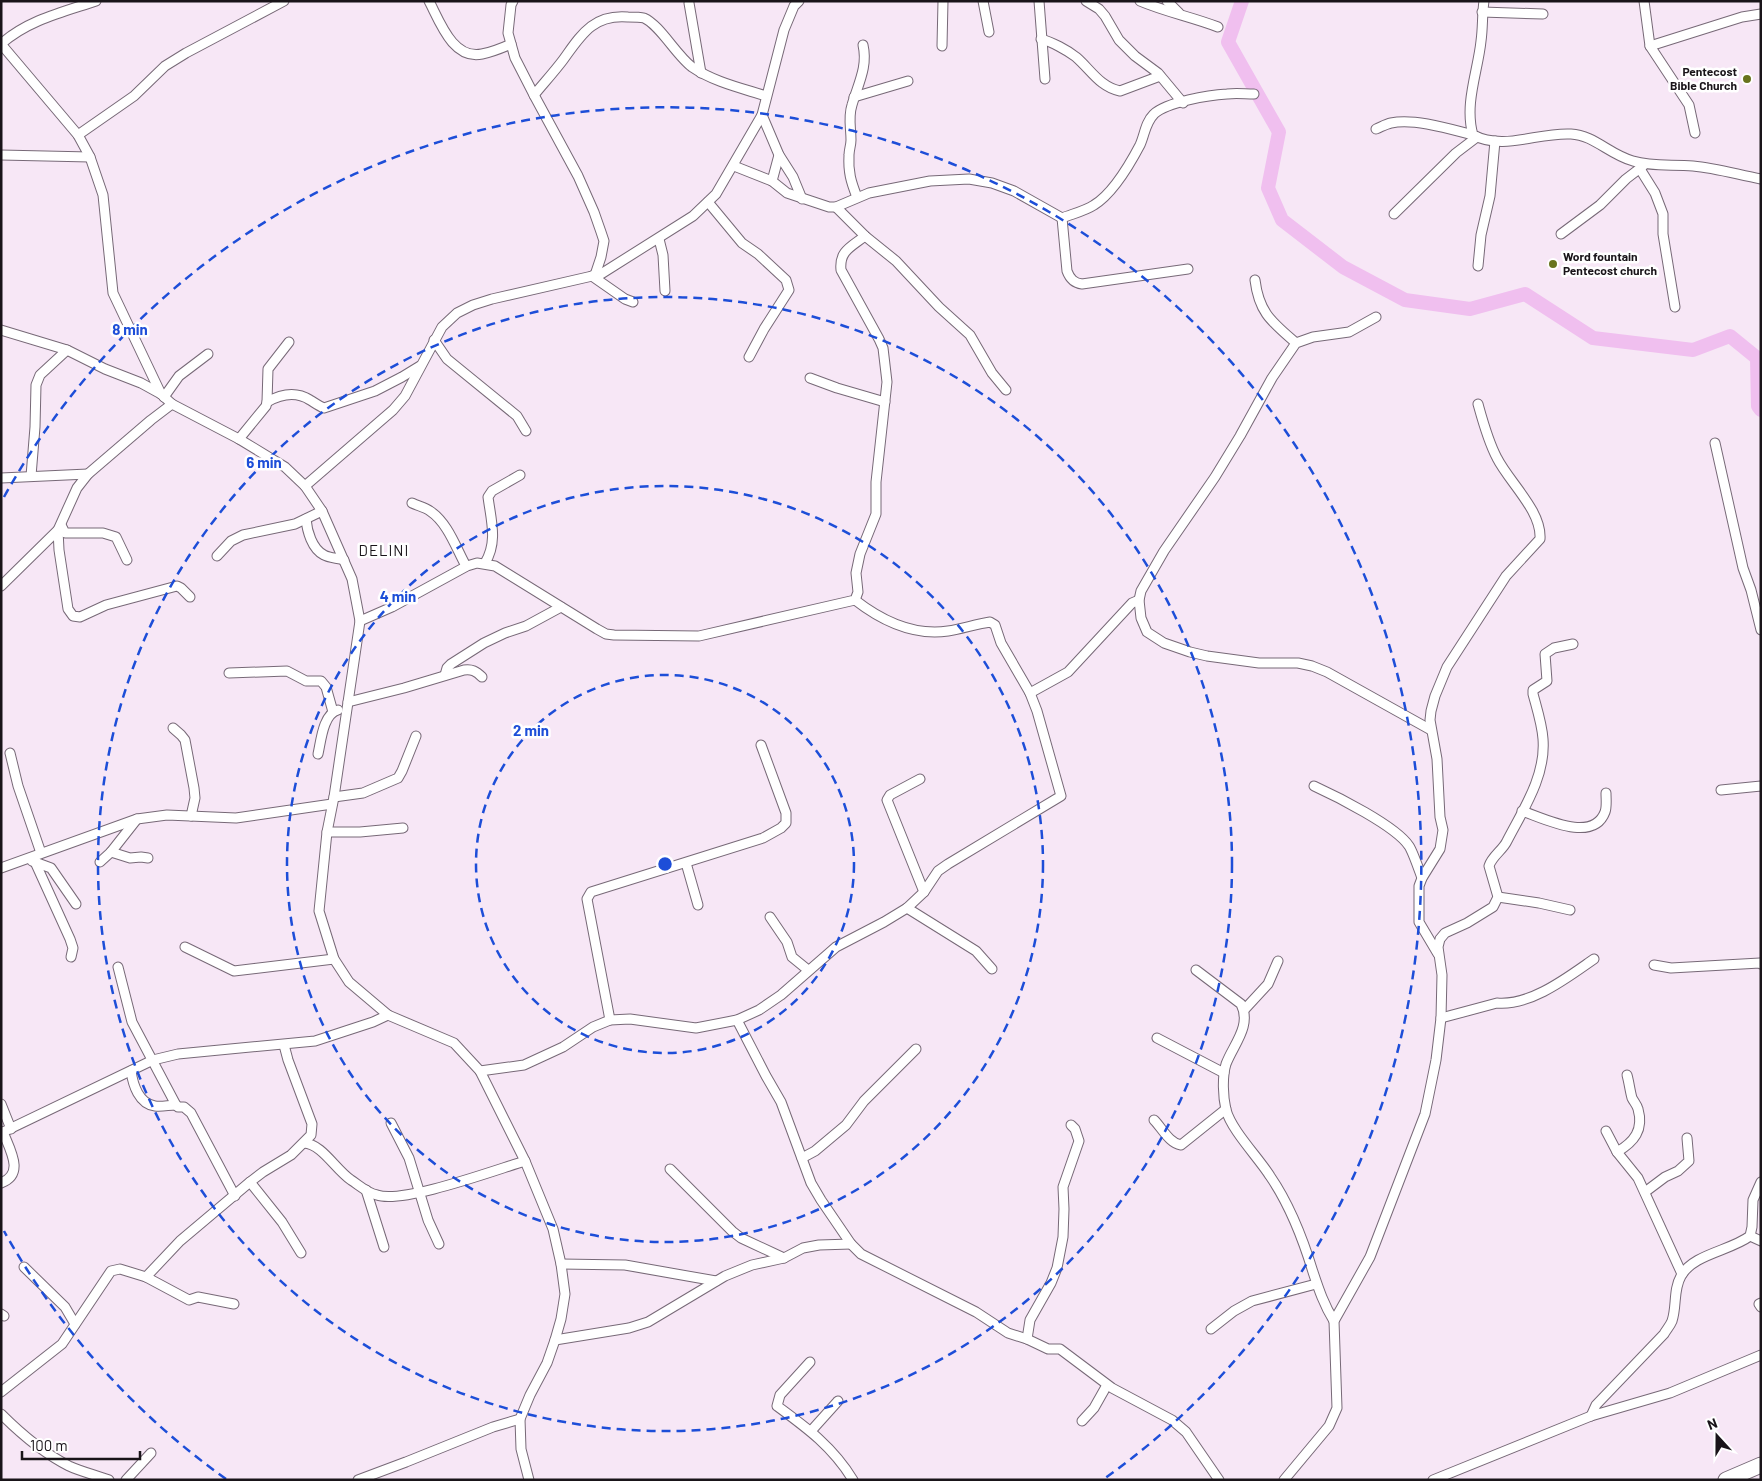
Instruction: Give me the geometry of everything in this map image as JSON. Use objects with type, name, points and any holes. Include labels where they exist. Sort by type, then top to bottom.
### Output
[{"type":"highway","points":[[1726,1480],[1761,1465]]},
{"type":"street","points":[[96,1],[50,16],[25,27],[1,44],[78,135],[90,157],[103,195],[113,293],[163,396]]},
{"type":"street","points":[[429,1],[445,31],[455,45],[464,53],[482,54],[511,44]]},
{"type":"street","points":[[512,1],[508,32],[515,58],[576,170],[604,241],[601,257],[593,276]]},
{"type":"street","points":[[305,486],[393,410],[405,396],[442,327],[457,313],[473,305],[601,274],[659,239],[693,216],[708,202],[716,194],[734,166],[762,115],[784,30],[794,6],[799,1]]},
{"type":"street","points":[[942,46],[943,1]]},
{"type":"street","points":[[984,1],[989,32]]},
{"type":"street","points":[[1039,1],[1045,79]]},
{"type":"street","points":[[1140,1],[1155,8],[1200,20],[1218,27]]},
{"type":"street","points":[[1167,1],[1181,15]]},
{"type":"street","points":[[1475,136],[1471,128],[1472,90],[1481,41],[1484,1]]},
{"type":"street","points":[[1644,1],[1650,46],[1688,105],[1695,132]]},
{"type":"street","points":[[78,135],[134,96],[165,66],[279,2]]},
{"type":"street","points":[[1090,2],[1105,16],[1119,40],[1160,76],[1183,103]]},
{"type":"street","points":[[689,3],[701,73]]},
{"type":"street","points":[[1482,12],[1543,14]]},
{"type":"street","points":[[1650,46],[1707,27],[1742,17],[1761,14]]},
{"type":"street","points":[[534,95],[562,61],[580,35],[601,19],[624,17],[644,18],[656,28],[690,65],[701,73],[721,82],[766,96]]},
{"type":"street","points":[[1041,39],[1071,54],[1097,79],[1114,90],[1120,91],[1160,76]]},
{"type":"street","points":[[857,197],[850,179],[850,118],[866,56],[863,45]]},
{"type":"street","points":[[854,97],[908,82]]},
{"type":"street","points":[[1062,218],[1093,206],[1104,197],[1134,155],[1142,139],[1144,129],[1155,113],[1166,107],[1228,94],[1254,94]]},
{"type":"street","points":[[762,115],[802,199]]},
{"type":"street","points":[[1376,129],[1391,123],[1407,122],[1448,128],[1495,141],[1518,141],[1570,134],[1591,138],[1619,156],[1642,167],[1703,167],[1761,179]]},
{"type":"street","points":[[1394,214],[1475,136]]},
{"type":"street","points":[[1478,266],[1481,235],[1490,196],[1495,141]]},
{"type":"street","points":[[772,181],[779,154]]},
{"type":"street","points":[[1,155],[90,157]]},
{"type":"street","points":[[734,166],[772,181],[787,193],[829,207],[836,207],[868,193],[930,182],[969,179],[992,183],[1014,191],[1062,218]]},
{"type":"street","points":[[1561,234],[1600,205],[1626,179],[1642,167]]},
{"type":"street","points":[[1642,167],[1663,214],[1663,234],[1675,307]]},
{"type":"street","points":[[708,202],[742,243],[758,254],[789,285],[789,290],[749,357]]},
{"type":"street","points":[[836,207],[865,236],[896,261],[939,307],[970,335],[992,373],[1006,390]]},
{"type":"street","points":[[1062,218],[1067,271],[1069,276],[1077,283],[1082,284],[1188,269]]},
{"type":"street","points":[[855,600],[858,592],[856,573],[860,554],[876,514],[876,482],[886,382],[883,348],[866,313],[841,270],[840,264],[843,253],[865,236]]},
{"type":"street","points":[[659,239],[663,256],[665,291]]},
{"type":"street","points":[[593,276],[625,299],[633,302]]},
{"type":"street","points":[[1255,280],[1261,306],[1270,319],[1296,343]]},
{"type":"street","points":[[1376,317],[1349,332],[1313,337],[1296,343],[1272,378],[1240,436],[1164,551],[1141,591],[1139,600],[1141,618],[1147,632],[1164,642],[1207,656],[1259,664],[1298,663],[1312,666],[1327,672],[1431,730]]},
{"type":"street","points":[[1,330],[67,350],[105,369],[141,383],[163,396],[172,404],[239,439],[285,467],[305,486],[322,511],[352,579],[360,621],[327,832],[318,911],[334,959],[349,982],[388,1015],[454,1043],[480,1070],[525,1161],[553,1229],[561,1264],[565,1294],[555,1340],[546,1364],[520,1418],[521,1449],[529,1480]]},
{"type":"street","points":[[434,340],[447,359],[518,416],[526,431]]},
{"type":"street","points":[[239,439],[266,406],[268,369],[289,342]]},
{"type":"street","points":[[31,476],[36,427],[36,385],[40,375],[67,350]]},
{"type":"street","points":[[163,396],[179,376],[208,354]]},
{"type":"street","points":[[267,402],[279,395],[297,394],[324,408],[375,391],[420,365]]},
{"type":"street","points":[[810,378],[836,388],[885,402]]},
{"type":"street","points":[[172,404],[88,474],[77,488],[60,527],[59,550],[68,609],[73,616],[80,617],[106,605],[176,586],[181,588],[190,597]]},
{"type":"street","points":[[1438,954],[1419,922],[1418,898],[1422,878],[1440,849],[1443,830],[1440,817],[1437,759],[1431,730],[1431,711],[1447,667],[1506,576],[1540,539],[1538,526],[1527,503],[1497,460],[1478,404]]},
{"type":"street","points":[[1715,443],[1743,568],[1751,590],[1761,630]]},
{"type":"street","points":[[1,478],[88,474]]},
{"type":"street","points":[[485,563],[494,543],[488,497],[492,491],[520,475]]},
{"type":"street","points":[[412,503],[429,510],[437,516],[446,528],[466,566]]},
{"type":"street","points":[[217,556],[231,541],[243,535],[295,524],[322,511]]},
{"type":"street","points":[[306,519],[310,538],[318,550],[324,556],[344,560]]},
{"type":"street","points":[[60,527],[65,534],[103,533],[116,538],[128,560]]},
{"type":"street","points":[[1,586],[60,527]]},
{"type":"street","points":[[360,621],[392,607],[466,566],[485,563],[495,566],[606,634],[699,636],[768,621],[843,601],[855,600],[887,621],[905,628],[921,631],[948,631],[990,622],[995,625],[1002,643],[1030,693],[1037,711],[1060,796],[938,871],[924,892],[907,908],[840,944],[772,1002],[759,1010],[737,1020],[696,1028],[630,1019],[610,1020],[593,1027],[563,1047],[524,1065],[480,1070]]},
{"type":"street","points":[[1030,693],[1068,672],[1132,603],[1139,600]]},
{"type":"street","points":[[445,675],[447,668],[451,664],[484,643],[526,626],[561,607]]},
{"type":"street","points":[[1334,1321],[1370,1258],[1419,1131],[1433,1076],[1441,1018],[1442,975],[1438,947],[1442,936],[1493,907],[1498,897],[1490,870],[1491,862],[1505,845],[1522,811],[1537,778],[1543,753],[1543,739],[1533,690],[1547,681],[1545,654],[1554,648],[1573,644]]},
{"type":"street","points":[[318,754],[328,718],[333,712],[445,675],[470,669],[482,678]]},
{"type":"street","points":[[228,673],[287,671],[306,681],[321,681],[326,686],[333,712]]},
{"type":"street","points":[[173,728],[185,740],[195,798],[191,816]]},
{"type":"street","points":[[1,868],[41,852],[137,820],[167,815],[236,818],[363,793],[398,778],[416,736]]},
{"type":"street","points":[[610,1020],[587,899],[591,892],[764,838],[781,828],[786,823],[786,813],[761,745]]},
{"type":"street","points":[[10,753],[18,786],[41,852]]},
{"type":"street","points":[[920,779],[890,795],[887,800],[924,892]]},
{"type":"street","points":[[1314,786],[1339,797],[1393,831],[1409,846],[1422,878]]},
{"type":"street","points":[[1721,790],[1761,786]]},
{"type":"street","points":[[1522,811],[1569,827],[1578,829],[1588,828],[1597,823],[1604,813],[1606,793]]},
{"type":"street","points":[[100,862],[111,852],[137,820]]},
{"type":"street","points":[[327,832],[360,832],[403,828]]},
{"type":"street","points":[[111,852],[130,858],[148,858]]},
{"type":"street","points":[[25,859],[51,868],[76,904]]},
{"type":"street","points":[[36,862],[70,939],[73,948],[71,957]]},
{"type":"street","points":[[686,863],[698,905]]},
{"type":"street","points":[[1498,897],[1570,910]]},
{"type":"street","points":[[907,908],[976,952],[992,969]]},
{"type":"street","points":[[770,917],[787,942],[792,957],[808,970]]},
{"type":"street","points":[[185,947],[234,971],[334,959]]},
{"type":"street","points":[[1441,1018],[1497,1003],[1506,1004],[1527,998],[1551,988],[1594,959]]},
{"type":"street","points":[[1244,1010],[1268,984],[1278,961]]},
{"type":"street","points":[[1654,965],[1671,968],[1761,964]]},
{"type":"street","points":[[118,967],[132,1022],[176,1105]]},
{"type":"street","points":[[1196,970],[1241,1004],[1244,1010],[1242,1032],[1227,1062],[1224,1073],[1226,1108],[1236,1128],[1280,1190],[1292,1215],[1320,1296],[1334,1321],[1337,1408],[1334,1418],[1284,1480]]},
{"type":"street","points":[[5,1132],[153,1060],[178,1054],[315,1041],[373,1022],[388,1015]]},
{"type":"street","points":[[737,1020],[781,1102],[811,1183],[851,1244],[861,1254],[976,1312],[1008,1333],[1027,1339],[1048,1350],[1060,1349],[1107,1384],[1172,1420],[1186,1432],[1219,1480]]},
{"type":"street","points":[[1157,1038],[1224,1073]]},
{"type":"street","points":[[146,1277],[180,1241],[250,1182],[291,1154],[310,1135],[312,1124],[284,1045]]},
{"type":"street","points":[[802,1158],[815,1151],[846,1125],[864,1101],[916,1049]]},
{"type":"street","points":[[131,1071],[137,1092],[144,1101],[154,1106],[176,1105],[184,1107],[191,1113],[235,1196]]},
{"type":"street","points":[[1617,1152],[1629,1145],[1635,1138],[1640,1120],[1637,1107],[1632,1098],[1627,1075]]},
{"type":"street","points":[[1,1104],[5,1132],[15,1165],[14,1174],[7,1181],[1,1183]]},
{"type":"street","points":[[1154,1120],[1170,1139],[1176,1144],[1181,1145],[1226,1108]]},
{"type":"street","points":[[391,1123],[408,1158],[419,1193],[439,1244]]},
{"type":"street","points":[[1027,1339],[1030,1320],[1051,1283],[1057,1268],[1062,1237],[1063,1188],[1079,1141],[1076,1129],[1071,1125]]},
{"type":"street","points":[[1606,1131],[1617,1152],[1638,1178],[1682,1274]]},
{"type":"street","points":[[1645,1192],[1689,1161],[1687,1138]]},
{"type":"street","points":[[304,1143],[319,1148],[341,1173],[378,1196],[396,1197],[419,1193],[525,1161]]},
{"type":"street","points":[[670,1169],[736,1234],[784,1258]]},
{"type":"street","points":[[250,1182],[282,1222],[301,1253]]},
{"type":"street","points":[[1591,1416],[1596,1405],[1664,1334],[1672,1323],[1677,1283],[1688,1267],[1750,1236],[1753,1200],[1761,1182]]},
{"type":"street","points":[[366,1190],[384,1246]]},
{"type":"street","points":[[1750,1236],[1761,1241]]},
{"type":"street","points":[[555,1340],[629,1328],[648,1322],[724,1276],[752,1265],[784,1258],[802,1248],[819,1245],[851,1244]]},
{"type":"street","points":[[561,1264],[625,1265],[716,1281]]},
{"type":"street","points":[[24,1267],[65,1307],[76,1324]]},
{"type":"street","points":[[1,1392],[62,1344],[111,1271],[120,1269],[146,1277],[189,1300],[198,1297],[234,1304]]},
{"type":"street","points":[[1211,1329],[1234,1311],[1252,1301],[1316,1284]]},
{"type":"street","points":[[1761,1303],[1759,1304],[1761,1307]]},
{"type":"street","points":[[1433,1480],[1525,1445],[1591,1416],[1670,1393],[1761,1355]]},
{"type":"street","points":[[810,1362],[780,1395],[777,1406],[811,1431],[842,1462],[853,1480]]},
{"type":"street","points":[[1082,1421],[1094,1408],[1107,1384]]},
{"type":"street","points":[[811,1431],[838,1401]]},
{"type":"street","points":[[1,1415],[31,1442],[50,1455],[71,1466],[109,1480]]},
{"type":"street","points":[[358,1480],[520,1418]]},
{"type":"street","points":[[126,1480],[151,1453]]},
{"type":"waterway","points":[[1242,1],[1228,42],[1279,132],[1268,188],[1282,220],[1343,267],[1405,300],[1470,309],[1525,294],[1593,338],[1693,350],[1730,336],[1757,358],[1758,406],[1761,410]]},
{"type":"place","name":"Pentecost Bible Church","points":[[1747,79]]},
{"type":"place","name":"Word fountain Pentecost church","points":[[1553,264]]},
{"type":"district","name":"DELINI","points":[[384,551]]}]
